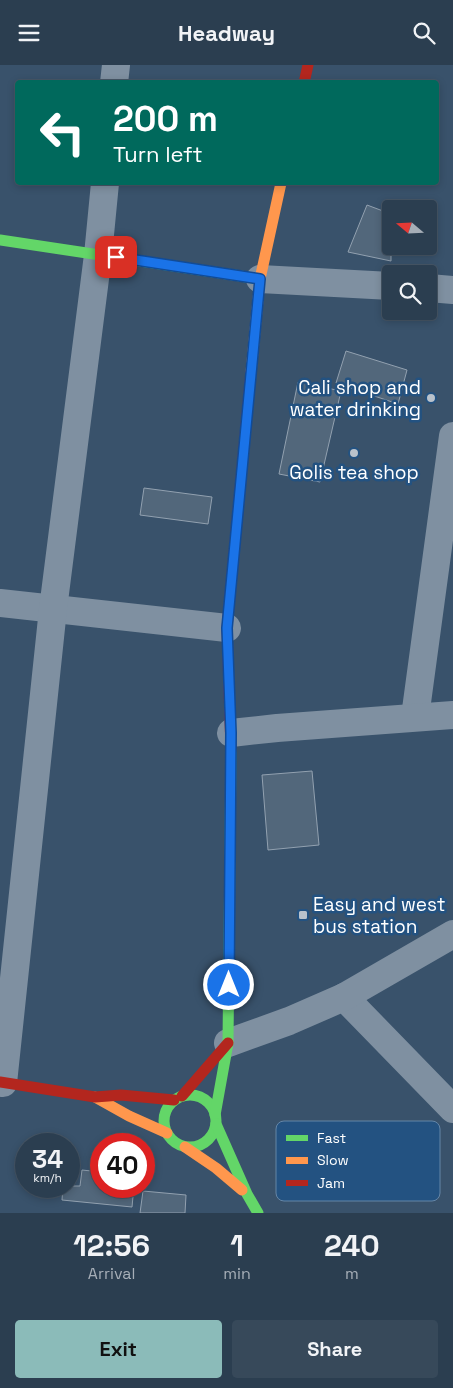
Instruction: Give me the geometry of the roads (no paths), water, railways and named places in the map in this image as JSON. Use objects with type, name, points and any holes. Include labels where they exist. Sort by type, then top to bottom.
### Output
[{"type":"street","points":[[114,80],[116,65]]},
{"type":"street","points":[[305,80],[308,65]]},
{"type":"street","points":[[105,185],[98,255],[53,609],[2,1083],[95,1097],[120,1095],[178,1098],[190,1094],[199,1096],[212,1107],[248,1194],[258,1213]]},
{"type":"street","points":[[184,1147],[202,1145],[214,1132],[228,1043],[231,733],[227,628],[260,279],[282,185]]},
{"type":"street","points":[[0,240],[260,279],[382,286]]},
{"type":"street","points":[[437,289],[453,290]]},
{"type":"street","points":[[415,717],[453,436]]},
{"type":"street","points":[[0,603],[227,628]]},
{"type":"street","points":[[231,733],[453,715]]},
{"type":"street","points":[[166,1133],[164,1126],[165,1111],[228,1043],[289,1021],[344,997],[453,934]]},
{"type":"street","points":[[344,997],[453,1109]]},
{"type":"street","points":[[95,1097],[129,1116],[166,1133],[174,1142],[216,1168],[248,1194]]},
{"type":"place","name":"Cali shop and water drinking","points":[[431,398]]},
{"type":"place","name":"Golis tea shop","points":[[354,453]]},
{"type":"place","name":"Easy and west bus station","points":[[303,915]]}]
